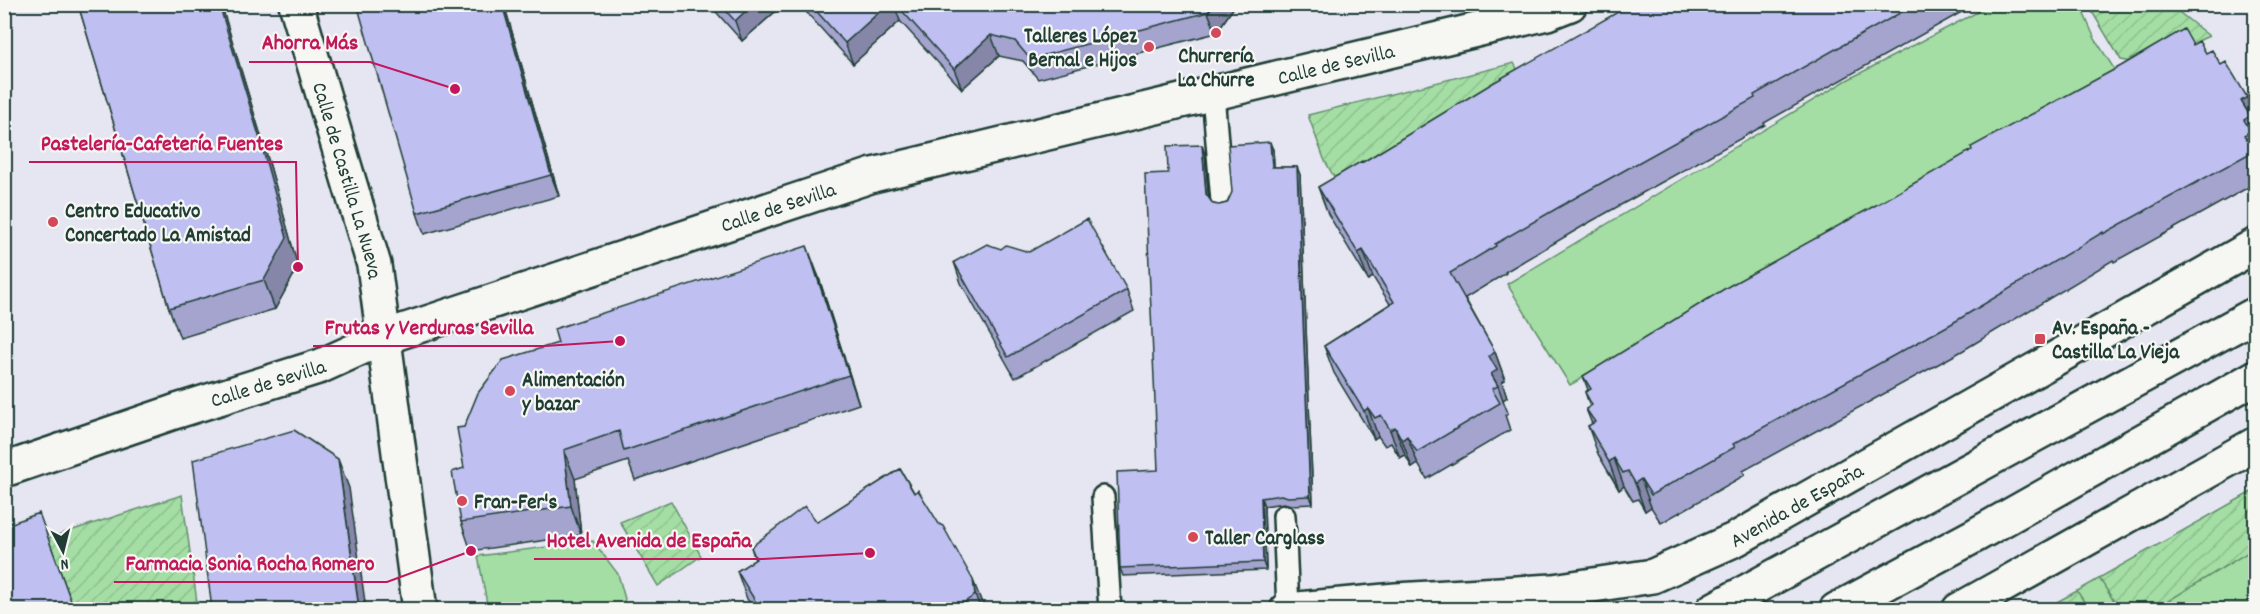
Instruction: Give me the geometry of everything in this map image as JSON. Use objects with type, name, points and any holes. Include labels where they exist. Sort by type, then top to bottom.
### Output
[{"type":"street","name":"Calle de Castilla La Nueva","points":[[296,4],[374,265],[420,609]]},
{"type":"street","name":"Calle de Sevilla","points":[[4,470],[174,412],[321,366],[385,337],[873,175],[1213,94],[1491,14],[1547,13],[1570,4]]},
{"type":"street","name":"Avenida de España","points":[[1287,609],[1552,591],[1653,576],[1736,539],[2256,245]]},
{"type":"street","points":[[1713,609],[2256,314]]},
{"type":"street","points":[[1836,609],[1974,536],[2256,377]]},
{"type":"street","points":[[1959,609],[2256,444]]},
{"type":"lane","points":[[1213,94],[1222,201]]},
{"type":"lane","points":[[1103,497],[1110,609]]},
{"type":"lane","points":[[1284,516],[1287,609]]},
{"type":"green space","points":[[1991,5],[2080,5],[2095,39],[2120,78],[1570,385],[1507,284],[1847,80]]},
{"type":"green space","points":[[2088,5],[2170,5],[2209,36],[2147,64],[2121,60]]},
{"type":"green space","points":[[1514,63],[1528,89],[1340,188],[1324,159],[1308,115]]},
{"type":"green space","points":[[2255,490],[2255,609],[2044,610]]},
{"type":"green space","points":[[2255,490],[2255,548],[2155,609],[2119,609],[2099,578]]},
{"type":"green space","points":[[182,495],[198,609],[74,609],[48,538]]},
{"type":"green space","points":[[671,501],[701,556],[658,586],[620,522]]},
{"type":"green space","points":[[593,541],[618,574],[625,599],[620,609],[488,609],[478,556]]},
{"type":"green space","points":[[2077,591],[2089,609],[2044,609]]},
{"type":"building","points":[[78,4],[219,4],[287,238],[264,280],[169,308]]},
{"type":"building","points":[[357,4],[502,4],[551,175],[417,213]]},
{"type":"building","points":[[720,4],[753,4],[735,21]]},
{"type":"building","points":[[810,4],[888,4],[845,43]]},
{"type":"building","points":[[896,4],[1214,4],[1208,12],[1030,59],[1015,41],[991,35],[954,69]]},
{"type":"building","points":[[1632,4],[1916,4],[1754,95],[1755,98],[1495,244],[1496,246],[1450,273],[1495,352],[1489,356],[1497,370],[1491,374],[1498,386],[1492,389],[1500,403],[1417,452],[1407,436],[1402,440],[1395,427],[1390,430],[1381,415],[1375,418],[1368,408],[1364,411],[1324,346],[1394,302],[1363,250],[1358,253],[1318,187],[1491,84]]},
{"type":"building","points":[[2184,29],[2193,45],[2199,41],[2206,53],[2212,50],[2221,65],[2226,62],[2247,97],[2241,101],[2250,116],[2244,120],[2251,131],[2244,135],[2254,151],[2103,234],[2103,232],[1951,324],[1733,444],[1735,447],[1651,495],[1641,479],[1635,483],[1628,471],[1623,473],[1614,458],[1609,462],[1588,426],[1595,422],[1586,409],[1592,405],[1585,392],[1591,389],[1583,376],[1729,286],[1885,200],[1972,150],[1971,147],[2121,66]]},
{"type":"building","points":[[1270,142],[1272,167],[1297,167],[1310,496],[1281,495],[1261,498],[1263,562],[1120,568],[1117,472],[1158,470],[1145,174],[1168,173],[1167,146],[1202,145],[1206,194],[1213,204],[1227,203],[1232,192],[1228,145]]},
{"type":"building","points":[[1087,219],[1127,290],[1008,357],[954,262],[987,244],[1001,249],[1006,245],[1029,252]]},
{"type":"building","points":[[807,246],[849,375],[624,451],[619,431],[564,450],[571,506],[461,522],[452,472],[464,468],[457,428],[464,427],[478,393],[503,360],[558,343],[554,329]]},
{"type":"building","points":[[294,430],[338,459],[359,609],[212,609],[193,460]]},
{"type":"building","points":[[900,469],[914,493],[918,490],[939,524],[943,526],[973,580],[975,595],[960,605],[944,609],[760,609],[737,571],[756,559],[751,547],[805,506],[817,522]]},
{"type":"building","points":[[39,513],[74,609],[4,609],[4,526]]},
{"type":"place","name":"Churrería La Churre","points":[[1216,33]]},
{"type":"place","name":"Talleres López Bernal e Hijos","points":[[1149,47]]},
{"type":"place","name":"Ahorra Más","points":[[455,89]]},
{"type":"place","name":"Centro Educativo Concertado La Amistad","points":[[53,222]]},
{"type":"place","name":"Pastelería-Cafetería Fuentes","points":[[298,267]]},
{"type":"place","name":"Av. España - Castilla La Vieja","points":[[2040,339]]},
{"type":"place","name":"Frutas y Verduras Sevilla","points":[[620,341]]},
{"type":"place","name":"Alimentación y bazar","points":[[510,391]]},
{"type":"place","name":"Fran-Fer's","points":[[462,501]]},
{"type":"place","name":"Taller Carglass","points":[[1193,537]]},
{"type":"place","name":"Farmacia Sonia Rocha Romero","points":[[471,551]]},
{"type":"place","name":"Hotel Avenida de España","points":[[870,553]]}]
